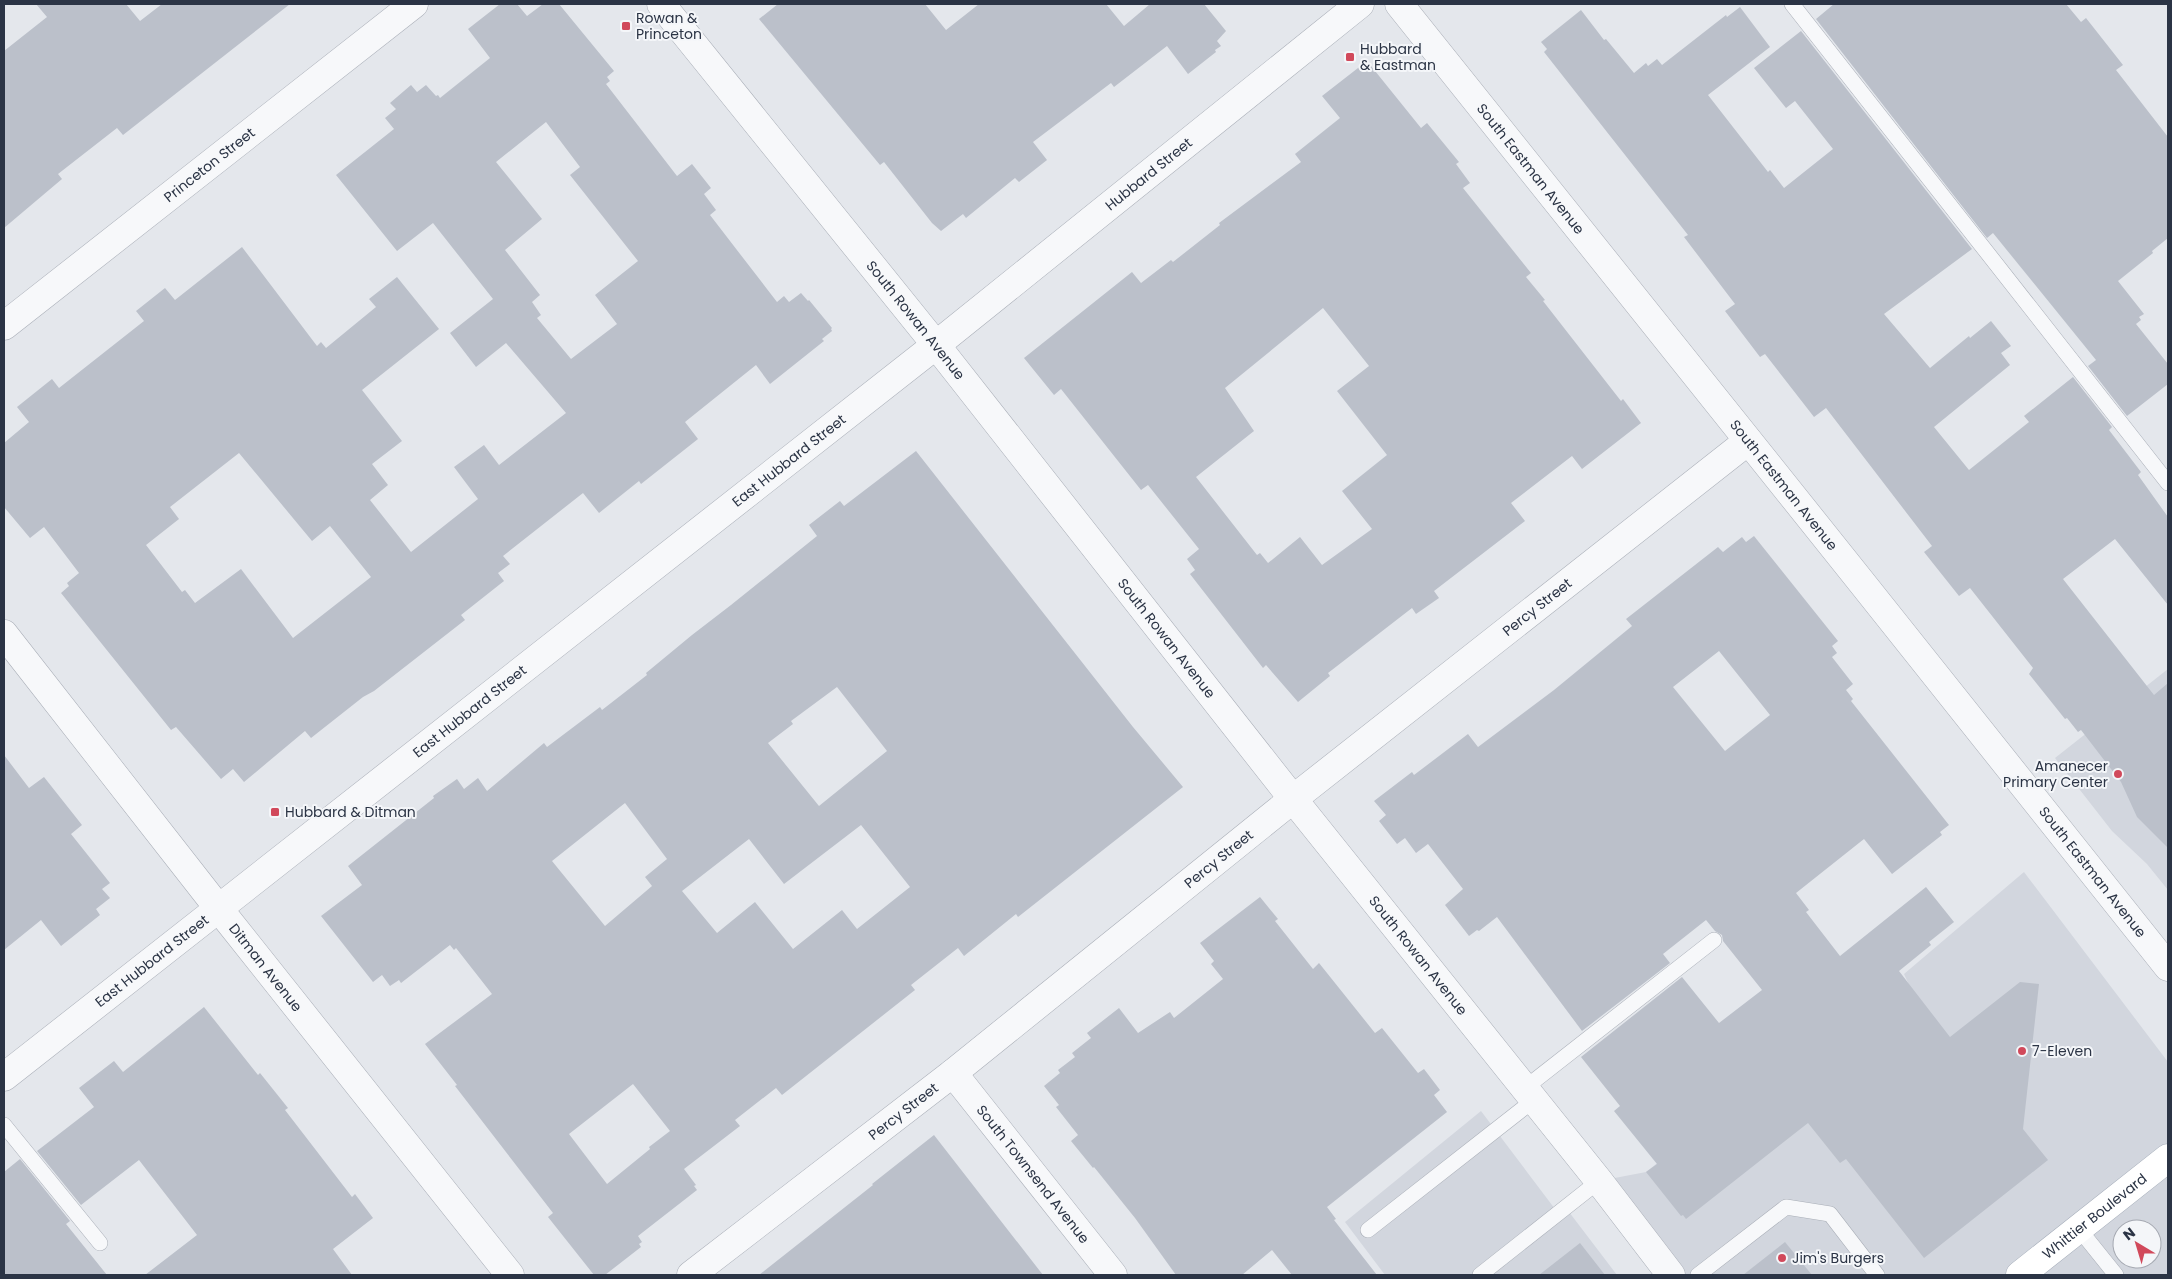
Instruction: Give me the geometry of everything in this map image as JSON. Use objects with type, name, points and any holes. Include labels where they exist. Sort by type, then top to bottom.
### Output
[{"type":"main road","name":"Whittier Boulevard","points":[[2021,1275],[2168,1158]]},
{"type":"street","name":"Princeton Street","points":[[4,326],[414,4]]},
{"type":"street","name":"South Rowan Avenue","points":[[661,4],[936,345],[1293,799],[1600,1181],[1671,1275]]},
{"type":"street","name":"Hubbard Street","points":[[936,345],[1360,4]]},
{"type":"street","name":"South Eastman Avenue","points":[[1399,4],[1748,441],[1932,667],[2168,967]]},
{"type":"street","name":"East Hubbard Street","points":[[4,1077],[936,345]]},
{"type":"street","name":"Percy Street","points":[[691,1275],[953,1073],[1293,799],[1748,441]]},
{"type":"street","name":"Ditman Avenue","points":[[4,634],[219,909],[510,1275]]},
{"type":"street","name":"South Townsend Avenue","points":[[953,1073],[1112,1275]]},
{"type":"lane","points":[[1792,4],[2168,483]]},
{"type":"lane","points":[[1368,1230],[1714,940]]},
{"type":"lane","points":[[4,1124],[100,1242]]},
{"type":"lane","points":[[1480,1275],[1600,1181]]},
{"type":"lane","points":[[1698,1275],[1786,1208],[1830,1214],[1877,1275]]},
{"type":"lane","points":[[2079,1229],[2116,1275]]},
{"type":"shaded area","name":"Amanecer Primary Center","points":[[2168,669],[2168,890],[2147,864],[2112,831],[2055,758]]},
{"type":"shaded area","points":[[2024,872],[2168,1062],[2168,1275],[1670,1275],[1599,1181],[1646,1172],[1773,1072],[1909,985],[1904,974]]},
{"type":"shaded area","points":[[1481,1111],[1558,1213],[1566,1208],[1617,1275],[1385,1275],[1345,1222]]},
{"type":"building","points":[[36,4],[126,4],[140,21],[162,4],[290,4],[123,135],[117,128],[58,174],[62,179],[4,228],[4,51],[47,17]]},
{"type":"building","points":[[500,4],[517,4],[527,16],[543,4],[559,4],[614,71],[607,77],[610,81],[606,84],[677,176],[692,164],[711,188],[704,194],[716,210],[710,215],[777,302],[784,296],[789,302],[801,293],[832,328],[832,331],[822,339],[824,341],[770,384],[756,365],[685,422],[698,439],[641,484],[639,481],[599,513],[583,493],[503,556],[510,564],[498,573],[504,581],[461,615],[465,620],[311,738],[305,731],[244,782],[233,769],[221,779],[176,727],[171,730],[61,593],[69,586],[67,583],[79,573],[44,527],[30,538],[4,507],[4,443],[29,422],[17,407],[52,379],[59,388],[144,321],[136,311],[165,288],[175,300],[242,247],[317,346],[321,342],[326,348],[376,307],[369,299],[397,277],[439,329],[362,390],[402,441],[372,464],[388,485],[370,500],[411,552],[478,499],[454,467],[484,445],[499,465],[566,413],[506,343],[476,367],[450,333],[493,299],[433,223],[397,251],[336,175],[394,129],[385,118],[396,109],[390,103],[411,85],[417,92],[426,85],[440,98],[490,58],[468,29]],"holes":[[[546,122],[580,167],[570,175],[638,261],[595,295],[617,324],[571,359],[537,318],[541,315],[532,302],[540,295],[505,250],[542,219],[496,162]],[[239,453],[312,541],[330,526],[371,577],[293,638],[241,569],[195,603],[185,590],[182,592],[146,545],[179,519],[170,507]]]},
{"type":"building","points":[[778,4],[925,4],[946,30],[979,4],[1106,4],[1124,26],[1150,4],[1204,4],[1226,31],[1217,41],[1221,46],[1215,50],[1216,52],[1188,74],[1167,46],[1114,87],[1111,83],[1033,142],[1047,160],[1019,182],[1015,178],[966,218],[963,214],[941,231],[932,223],[884,162],[880,165],[759,19]]},
{"type":"building","points":[[1834,4],[2066,4],[2081,22],[2086,18],[2123,65],[2116,70],[2168,137],[2168,238],[2152,251],[2153,253],[2118,281],[2144,314],[2139,317],[2141,320],[2136,324],[2168,364],[2168,384],[2127,416],[2088,366],[2096,360],[1993,233],[1987,238],[1816,19]]},
{"type":"building","points":[[1740,7],[1770,47],[1708,95],[1768,172],[1770,170],[1784,188],[1833,149],[1795,101],[1786,108],[1754,68],[1801,31],[1972,249],[1884,314],[1930,368],[1969,336],[1970,338],[1991,321],[2011,346],[2001,353],[2010,365],[1934,427],[1969,470],[2029,422],[2024,416],[2073,377],[2112,427],[2109,430],[2141,472],[2138,475],[2168,517],[2168,605],[2115,539],[2063,579],[2154,695],[2168,683],[2168,848],[2137,817],[2121,782],[2081,730],[2078,732],[2067,718],[2065,719],[2029,674],[2033,668],[1970,588],[1959,596],[1924,552],[1932,546],[1826,408],[1814,417],[1765,354],[1760,357],[1725,311],[1735,304],[1684,237],[1688,235],[1544,52],[1547,49],[1541,42],[1581,10],[1604,40],[1606,39],[1634,73],[1646,63],[1648,66],[1657,59],[1662,65],[1726,15],[1727,17]]},
{"type":"building","points":[[1367,61],[1421,128],[1427,123],[1459,162],[1456,164],[1470,183],[1463,188],[1531,273],[1526,277],[1545,300],[1543,301],[1621,401],[1623,399],[1641,423],[1582,469],[1572,456],[1511,503],[1525,521],[1434,591],[1439,598],[1416,614],[1412,608],[1328,673],[1330,676],[1298,702],[1266,665],[1263,668],[1190,574],[1195,570],[1187,559],[1199,549],[1148,485],[1141,490],[1061,389],[1054,395],[1024,358],[1132,272],[1141,283],[1171,260],[1173,262],[1220,225],[1219,223],[1301,162],[1295,154],[1340,118],[1322,96]],"holes":[[[1323,308],[1369,366],[1337,391],[1387,455],[1342,491],[1372,529],[1322,565],[1300,537],[1268,563],[1260,553],[1257,555],[1196,477],[1254,431],[1225,388]]]},
{"type":"building","points":[[916,451],[1133,727],[1183,787],[1018,917],[1016,914],[964,956],[958,948],[911,985],[915,990],[782,1095],[776,1088],[735,1120],[740,1126],[684,1169],[696,1185],[694,1186],[697,1190],[638,1236],[642,1242],[639,1244],[641,1247],[605,1275],[594,1275],[548,1217],[553,1213],[425,1044],[492,994],[456,948],[454,950],[450,945],[401,983],[399,980],[390,986],[382,975],[373,982],[321,916],[362,885],[348,866],[434,798],[433,796],[457,779],[464,789],[478,778],[487,791],[544,743],[547,747],[600,707],[602,710],[647,675],[646,673],[692,635],[817,536],[809,525],[840,501],[844,506]],"holes":[[[837,687],[887,751],[819,806],[768,743],[793,724],[791,721]],[[625,803],[667,859],[645,877],[652,886],[605,926],[552,861]],[[861,825],[910,887],[857,929],[842,910],[793,949],[755,902],[717,933],[682,891],[749,839],[784,884]],[[633,1084],[670,1131],[607,1184],[569,1134]]]},
{"type":"building","points":[[1754,536],[1838,641],[1832,646],[1837,653],[1832,657],[1853,684],[1846,690],[1853,699],[1851,701],[1949,825],[1940,832],[1942,835],[1892,874],[1864,839],[1796,893],[1809,910],[1806,912],[1840,956],[1926,887],[1954,922],[1929,942],[1931,945],[1899,971],[1950,1037],[2020,982],[2039,984],[2023,1129],[2048,1160],[1924,1258],[1846,1159],[1840,1163],[1808,1123],[1686,1219],[1683,1215],[1681,1216],[1646,1172],[1657,1164],[1614,1111],[1620,1106],[1581,1057],[1682,977],[1719,1023],[1762,990],[1723,941],[1722,935],[1715,931],[1706,920],[1663,954],[1670,963],[1582,1031],[1497,917],[1469,936],[1445,905],[1463,889],[1428,844],[1416,853],[1405,838],[1397,844],[1379,821],[1386,815],[1374,801],[1412,772],[1414,775],[1468,734],[1478,747],[1554,690],[1632,626],[1626,619],[1718,547],[1723,552],[1742,537],[1746,542]],"holes":[[[1719,651],[1770,715],[1725,751],[1673,687]]]},
{"type":"building","points":[[4,755],[29,788],[44,777],[82,825],[71,834],[110,883],[102,889],[110,898],[96,909],[100,915],[61,946],[41,920],[4,950]]},
{"type":"building","points":[[1260,897],[1278,919],[1275,921],[1313,969],[1319,963],[1375,1033],[1382,1028],[1418,1073],[1424,1069],[1440,1090],[1434,1095],[1447,1112],[1327,1207],[1336,1219],[1334,1220],[1377,1275],[1292,1275],[1272,1250],[1242,1275],[1176,1275],[1135,1218],[1071,1141],[1078,1135],[1056,1107],[1059,1105],[1044,1086],[1060,1073],[1058,1070],[1075,1057],[1072,1053],[1091,1038],[1087,1033],[1119,1008],[1138,1033],[1170,1012],[1174,1018],[1223,979],[1211,964],[1214,961],[1200,943]]},
{"type":"building","points":[[204,1007],[258,1075],[260,1073],[288,1108],[285,1110],[352,1197],[355,1194],[373,1218],[333,1249],[352,1275],[145,1275],[197,1235],[139,1160],[81,1205],[37,1151],[94,1107],[79,1088],[114,1061],[123,1072]]},
{"type":"building","points":[[934,1135],[1043,1275],[759,1275],[873,1185]]},
{"type":"building","points":[[20,1159],[70,1221],[66,1224],[107,1275],[4,1275],[4,1172]]},
{"type":"building","name":"Jim's Burgers","points":[[1785,1242],[1812,1275],[1743,1275]]},
{"type":"building","points":[[1580,1243],[1605,1275],[1539,1275]]},
{"type":"place","name":"Rowan & Princeton","points":[[626,26]]},
{"type":"place","name":"Hubbard & Eastman","points":[[1350,57]]},
{"type":"place","name":"Amanecer Primary Center","points":[[2118,774]]},
{"type":"place","name":"Hubbard & Ditman","points":[[275,812]]},
{"type":"place","name":"7-Eleven","points":[[2022,1051]]},
{"type":"place","name":"Jim's Burgers","points":[[1782,1258]]}]
